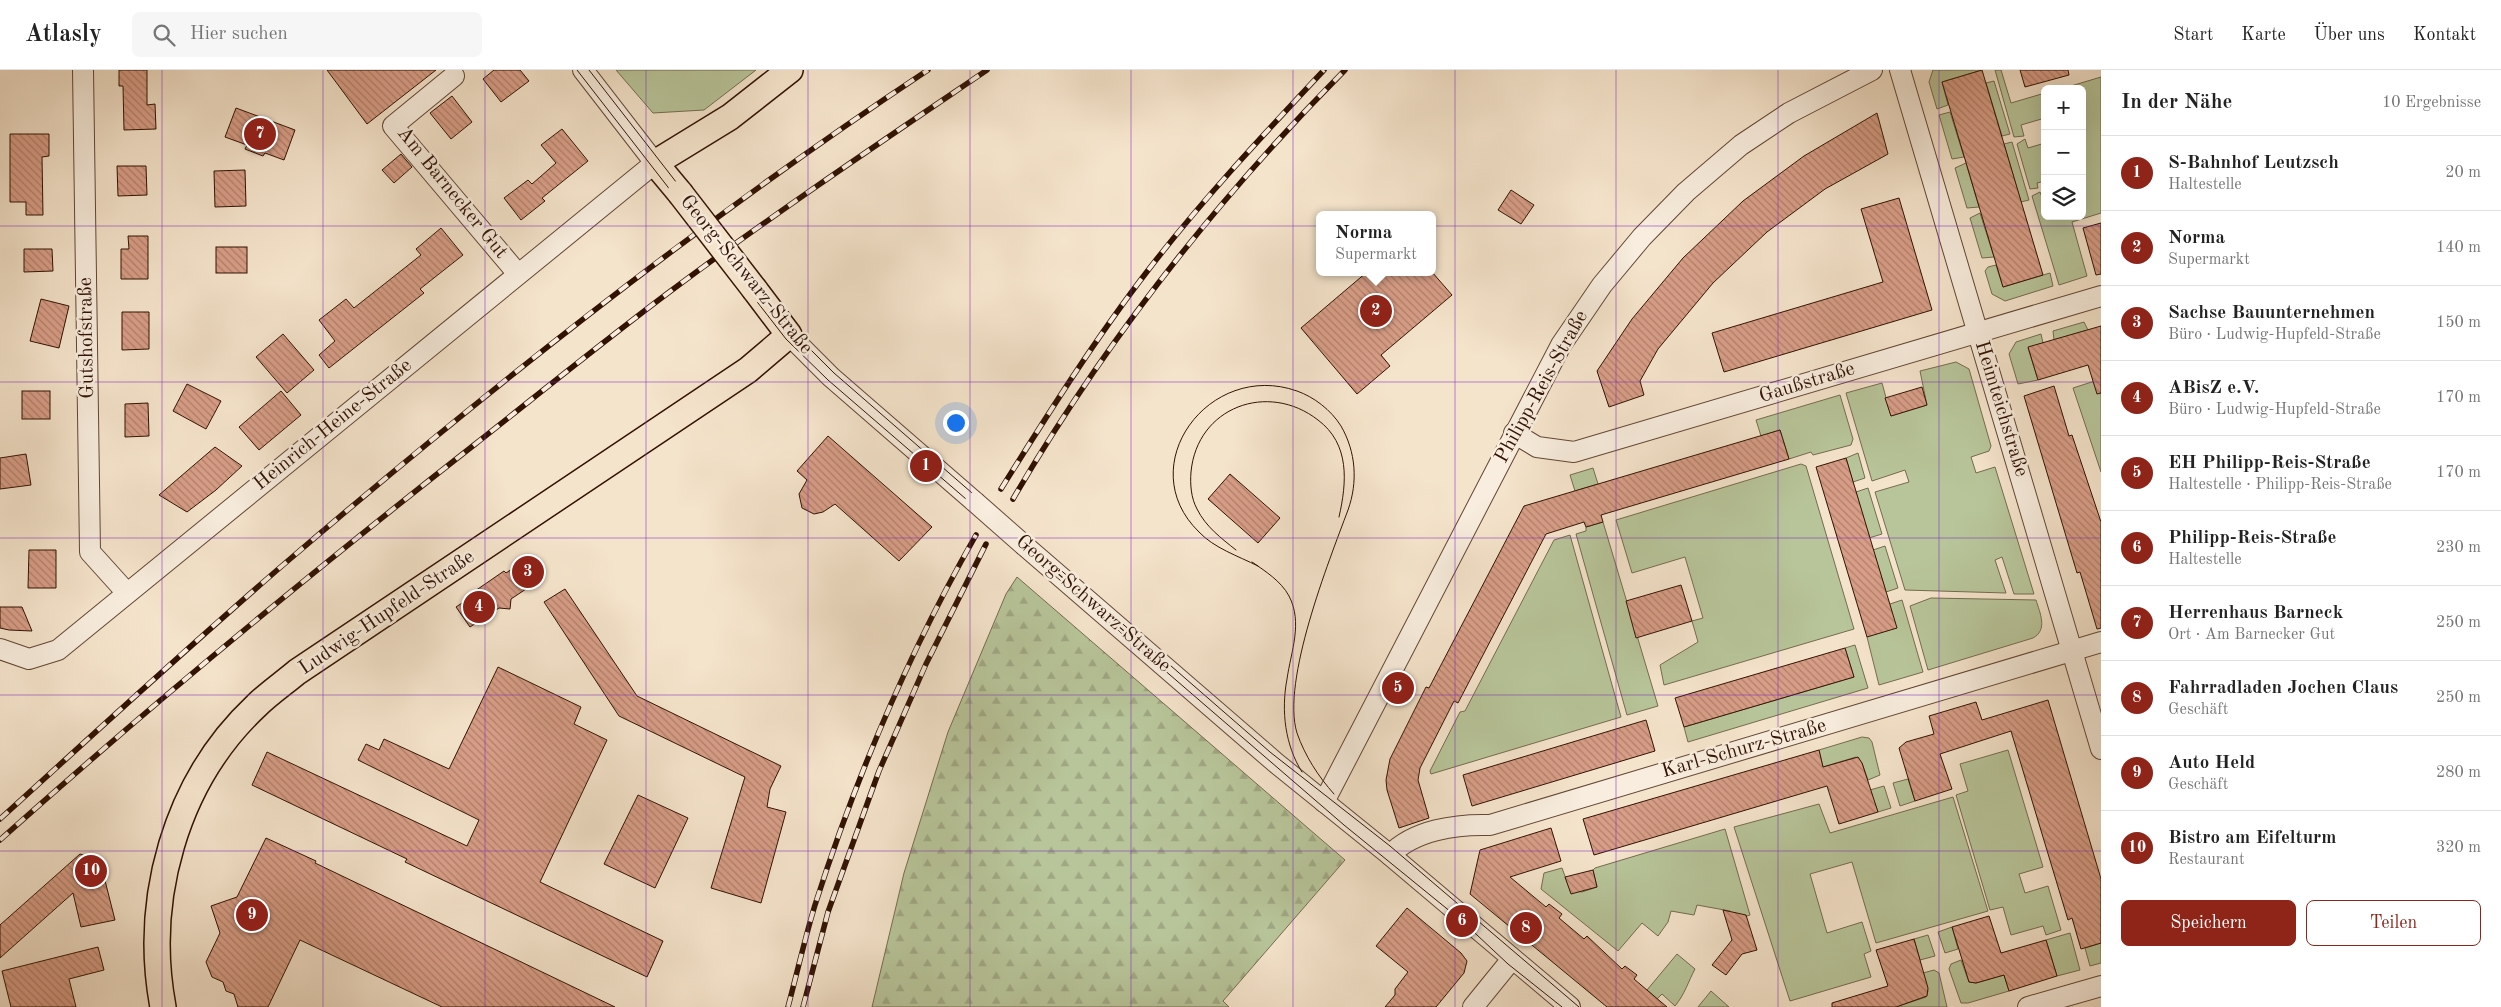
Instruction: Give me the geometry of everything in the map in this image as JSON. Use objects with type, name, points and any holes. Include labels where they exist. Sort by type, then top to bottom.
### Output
[{"type":"main road","points":[[655,163],[730,117],[790,70]]},
{"type":"main road","name":"Georg-Schwarz-Straße","points":[[655,163],[789,335]]},
{"type":"main road","name":"Ludwig-Hupfeld-Straße","points":[[163,1007],[158,980],[158,906],[166,864],[175,833],[196,784],[211,761],[255,706],[297,672],[748,370],[789,335]]},
{"type":"street","name":"Gutshofstraße","points":[[83,70],[90,552],[127,593]]},
{"type":"street","points":[[583,70],[655,163]]},
{"type":"street","name":"Philipp-Reis-Straße","points":[[1324,802],[1561,345],[1602,284],[1642,237],[1686,192],[1741,145],[1789,113],[1872,70]]},
{"type":"street","name":"Heimteichstraße","points":[[1900,70],[2101,749]]},
{"type":"street","name":"Am Barnecker Gut","points":[[454,76],[393,126],[518,274]]},
{"type":"street","name":"Heinrich-Heine-Straße","points":[[0,649],[29,659],[58,650],[655,163]]},
{"type":"street","name":"Gaußstraße","points":[[1514,433],[1537,447],[1574,452],[2101,296]]},
{"type":"street","name":"Georg-Schwarz-Straße","points":[[789,335],[831,377],[1026,546],[1324,802],[1390,855],[1512,960],[1570,1007]]},
{"type":"street","name":"Karl-Schurz-Straße","points":[[1390,855],[1402,843],[1426,833],[1490,825],[2101,642]]},
{"type":"street","points":[[1473,1007],[1512,960]]},
{"type":"street","points":[[2028,1007],[2101,986]]},
{"type":"green space","points":[[616,70],[756,70],[704,110],[653,113]]},
{"type":"green space","points":[[1933,70],[1982,70],[1942,82],[1948,105],[1937,109],[1929,82]]},
{"type":"green space","points":[[1995,70],[2001,70],[2011,103],[2041,94],[2041,119],[2021,125],[2024,136],[2014,137]]},
{"type":"green space","points":[[2101,77],[2101,213],[2086,218],[2086,85],[2074,85]]},
{"type":"green space","points":[[1994,81],[2010,134],[2002,136],[1986,83]]},
{"type":"green space","points":[[1950,112],[1964,157],[1952,159],[1939,115]]},
{"type":"green space","points":[[2025,139],[2028,148],[2041,144],[2041,182],[2037,183],[2038,188],[2030,189],[2017,144]]},
{"type":"green space","points":[[2012,142],[2029,200],[2021,202],[2004,144]]},
{"type":"green space","points":[[1966,163],[1979,207],[1967,208],[1955,168]]},
{"type":"green space","points":[[2040,192],[2041,220],[2078,220],[2072,222],[2087,276],[2059,285],[2032,196]]},
{"type":"green space","points":[[1980,213],[1994,257],[1982,258],[1970,218]]},
{"type":"green space","points":[[1996,265],[2003,287],[2050,273],[2053,286],[2005,301],[1992,294],[1985,271],[1988,267]]},
{"type":"green space","points":[[2084,322],[2088,330],[2054,340],[2053,331]]},
{"type":"green space","points":[[2041,334],[2043,343],[2028,348],[2038,380],[2018,384],[2009,354],[2016,342]]},
{"type":"green space","points":[[1956,362],[1969,369],[1991,446],[1989,451],[1971,457],[1976,473],[1995,467],[2034,594],[2014,594],[2002,557],[1995,560],[2006,593],[1905,590],[1875,492],[1909,482],[1905,470],[1872,481],[1846,393],[1882,383],[1891,416],[1927,405],[1920,371]]},
{"type":"green space","points":[[2101,379],[2101,472],[2073,388]]},
{"type":"green space","points":[[1840,395],[1853,439],[1851,445],[1813,455],[1811,452],[1789,459],[1780,430],[1761,436],[1756,420]]},
{"type":"green space","points":[[1858,453],[1865,478],[1853,482],[1846,458]]},
{"type":"green space","points":[[1801,464],[1806,466],[1854,629],[1664,685],[1660,665],[1698,642],[1692,621],[1703,618],[1685,557],[1632,573],[1616,520]]},
{"type":"green space","points":[[1593,468],[1598,484],[1575,491],[1570,475]]},
{"type":"green space","points":[[1868,488],[1882,534],[1869,538],[1856,492]]},
{"type":"green space","points":[[1603,522],[1658,706],[1627,715],[1576,534],[1586,531],[1586,527]]},
{"type":"green space","points":[[1570,535],[1621,717],[1431,774],[1430,771],[1460,712],[1465,711],[1554,540]]},
{"type":"green space","points":[[1885,546],[1898,588],[1886,592],[1873,550]]},
{"type":"green space","points":[[1017,577],[1345,860],[1223,1001],[1229,1007],[872,1007],[904,873],[948,732],[1006,594]]},
{"type":"green space","points":[[1931,598],[2036,600],[2042,626],[2038,635],[2033,638],[1928,670],[1910,606]]},
{"type":"green space","points":[[1902,600],[1923,672],[1879,685],[1867,637],[1890,604]]},
{"type":"green space","points":[[1855,645],[1868,688],[1688,742],[1684,727],[1854,677],[1845,648]]},
{"type":"green space","points":[[1862,737],[1869,738],[1872,742],[1880,775],[1868,780],[1862,763],[1856,757],[1823,767],[1819,750]]},
{"type":"green space","points":[[2008,750],[2043,867],[2019,874],[2025,893],[2048,886],[2061,930],[2046,935],[2043,926],[2011,935],[2003,907],[1990,910],[1956,795],[1968,791],[1960,764]]},
{"type":"green space","points":[[1908,779],[1915,801],[1900,806],[1893,783]]},
{"type":"green space","points":[[1884,786],[1891,808],[1878,812],[1870,790]]},
{"type":"green space","points":[[1953,797],[1988,911],[1876,943],[1852,862],[1810,874],[1827,933],[1862,922],[1871,951],[1864,954],[1871,977],[1790,1001],[1734,827],[1819,804],[1830,833]]},
{"type":"green space","points":[[1725,829],[1750,915],[1727,923],[1730,911],[1697,905],[1694,915],[1671,911],[1668,922],[1658,936],[1642,923],[1618,951],[1541,889],[1544,873],[1562,868],[1570,890],[1582,892],[1597,887],[1593,870],[1595,868]]},
{"type":"green space","points":[[1952,927],[1958,949],[1945,953],[1938,932]]},
{"type":"green space","points":[[2070,933],[2080,970],[2057,976],[2046,940]]},
{"type":"green space","points":[[1928,935],[1935,956],[1920,960],[1914,939]]},
{"type":"green space","points":[[2101,943],[2101,963],[2090,966],[2085,948]]},
{"type":"green space","points":[[1677,954],[1695,969],[1675,1006],[1662,994],[1657,999],[1647,990]]},
{"type":"green space","points":[[1961,960],[1969,982],[1976,983],[2004,975],[2009,991],[1968,1003],[1961,1003],[1949,969],[1951,964]]},
{"type":"green space","points":[[1934,970],[1939,973],[1947,1007],[1896,1007],[1926,997],[1928,991],[1923,973]]},
{"type":"green space","points":[[1711,991],[1729,1007],[1698,1007]]},
{"type":"building","points":[[119,70],[147,70],[147,105],[155,104],[156,129],[124,130],[123,86],[119,86]]},
{"type":"building","points":[[327,70],[436,70],[367,124]]},
{"type":"building","points":[[494,70],[520,70],[529,81],[501,102],[483,79]]},
{"type":"building","points":[[1982,70],[2043,275],[2003,287],[1942,82]]},
{"type":"building","points":[[2020,70],[2068,70],[2069,75],[2025,87]]},
{"type":"building","points":[[452,96],[472,122],[451,139],[430,113]]},
{"type":"building","points":[[236,108],[295,130],[284,160],[265,153],[263,156],[245,149],[247,145],[225,137]]},
{"type":"building","points":[[1877,113],[1888,154],[1825,189],[1767,232],[1713,283],[1658,349],[1640,381],[1644,395],[1609,407],[1597,371],[1632,319],[1683,258],[1743,201],[1804,156]]},
{"type":"building","points":[[562,129],[588,161],[542,198],[545,201],[521,220],[504,198],[528,180],[532,184],[556,163],[541,145]]},
{"type":"building","points":[[10,134],[49,134],[49,156],[42,157],[43,215],[26,215],[26,202],[10,202]]},
{"type":"building","points":[[401,154],[412,167],[394,183],[382,170]]},
{"type":"building","points":[[117,166],[146,166],[147,195],[118,196]]},
{"type":"building","points":[[245,170],[246,206],[215,207],[214,171]]},
{"type":"building","points":[[1511,190],[1534,205],[1521,224],[1498,210]]},
{"type":"building","points":[[1899,198],[1932,310],[1724,372],[1712,333],[1883,282],[1861,209]]},
{"type":"building","points":[[2101,223],[2101,274],[2096,275],[2083,228]]},
{"type":"building","points":[[441,228],[463,255],[420,289],[424,293],[329,368],[319,355],[335,341],[319,320],[346,299],[354,308],[421,255],[416,249]]},
{"type":"building","points":[[128,236],[148,236],[148,279],[121,279],[121,249],[129,249]]},
{"type":"building","points":[[216,247],[247,247],[247,273],[216,273]]},
{"type":"building","points":[[24,249],[52,249],[53,271],[24,272]]},
{"type":"building","points":[[1362,276],[1435,276],[1452,295],[1381,355],[1390,366],[1357,394],[1301,328]]},
{"type":"building","points":[[41,299],[69,306],[59,348],[30,341]]},
{"type":"building","points":[[122,312],[149,312],[149,349],[122,350]]},
{"type":"building","points":[[2101,326],[2101,393],[2097,394],[2088,365],[2038,380],[2028,347]]},
{"type":"building","points":[[283,334],[314,370],[287,393],[256,357]]},
{"type":"building","points":[[187,384],[221,401],[206,429],[173,411]]},
{"type":"building","points":[[2054,386],[2069,436],[2072,435],[2101,522],[2101,628],[2097,629],[2080,572],[2077,573],[2024,396]]},
{"type":"building","points":[[1922,387],[1927,405],[1891,416],[1885,398]]},
{"type":"building","points":[[22,391],[50,391],[50,419],[22,419]]},
{"type":"building","points":[[281,391],[301,415],[259,450],[239,427]]},
{"type":"building","points":[[148,403],[149,436],[125,437],[125,404]]},
{"type":"building","points":[[1780,430],[1789,459],[1601,515],[1603,522],[1586,527],[1584,522],[1546,534],[1458,703],[1454,701],[1420,768],[1418,780],[1429,818],[1399,828],[1387,790],[1386,780],[1390,759],[1426,687],[1429,688],[1524,506]]},
{"type":"building","points":[[828,436],[932,527],[899,561],[835,504],[823,512],[814,514],[802,508],[799,494],[807,480],[797,471]]},
{"type":"building","points":[[215,447],[242,466],[216,490],[187,512],[159,495]]},
{"type":"building","points":[[26,454],[31,485],[0,489],[0,458]]},
{"type":"building","points":[[1846,458],[1897,628],[1867,637],[1816,467]]},
{"type":"building","points":[[1230,474],[1280,518],[1258,543],[1208,499]]},
{"type":"building","points":[[29,550],[56,550],[56,588],[28,588]]},
{"type":"building","points":[[527,559],[541,579],[511,599],[510,609],[499,608],[470,627],[456,607],[504,571],[506,573]]},
{"type":"building","points":[[1681,585],[1692,621],[1636,638],[1626,601]]},
{"type":"building","points":[[565,589],[637,696],[781,766],[770,789],[767,807],[786,812],[761,903],[711,888],[745,777],[619,716],[544,602]]},
{"type":"building","points":[[0,607],[22,607],[32,631],[0,628]]},
{"type":"building","points":[[1845,648],[1854,677],[1684,727],[1675,698]]},
{"type":"building","points":[[498,667],[581,707],[574,724],[607,740],[540,882],[663,941],[647,977],[405,862],[407,859],[252,785],[267,752],[467,846],[479,820],[358,760],[366,744],[379,750],[384,739],[449,769]]},
{"type":"building","points":[[2048,700],[2101,879],[2101,943],[2081,949],[2072,918],[2068,920],[2011,731],[1940,754],[1952,789],[1915,801],[1899,748],[1906,742],[1934,734],[1929,716],[1976,702],[1982,720]]},
{"type":"building","points":[[1646,720],[1655,751],[1472,806],[1463,775]]},
{"type":"building","points":[[1819,750],[1823,767],[1858,757],[1862,763],[1878,812],[1839,824],[1827,786],[1594,855],[1583,819]]},
{"type":"building","points":[[638,795],[688,818],[655,888],[604,864]]},
{"type":"building","points":[[1551,828],[1561,861],[1510,877],[1546,907],[1549,904],[1562,914],[1559,918],[1584,939],[1587,936],[1622,969],[1625,966],[1637,975],[1634,979],[1667,1007],[1607,1007],[1470,894],[1480,850]]},
{"type":"building","points":[[266,838],[615,1007],[442,1007],[300,940],[268,1007],[238,1007],[234,994],[226,991],[223,982],[212,977],[206,962],[220,933],[211,906],[237,897]]},
{"type":"building","points":[[80,854],[100,861],[115,920],[81,927],[73,893],[0,958],[0,925]]},
{"type":"building","points":[[1593,870],[1597,887],[1571,894],[1565,877]]},
{"type":"building","points":[[1407,908],[1461,953],[1467,961],[1464,973],[1436,1007],[1385,1007],[1395,995],[1395,989],[1408,972],[1376,946]]},
{"type":"building","points":[[1723,910],[1746,915],[1757,950],[1742,954],[1726,975],[1712,965],[1732,940]]},
{"type":"building","points":[[1989,916],[2001,953],[2046,940],[2057,976],[2009,991],[2004,975],[1976,983],[1969,982],[1952,927]]},
{"type":"building","points":[[1914,939],[1928,988],[1927,996],[1896,1007],[1832,1007],[1832,1003],[1888,986],[1876,950]]},
{"type":"building","points":[[98,947],[104,970],[69,979],[76,1007],[11,1007],[2,971]]},
{"type":"tram line","points":[[577,70],[786,339],[828,380],[1344,825],[1462,921],[1508,964],[1562,1007]]},
{"type":"tram line","points":[[589,70],[792,331],[834,373],[1270,752],[1390,846],[1579,1007]]},
{"type":"tram line","points":[[1258,566],[1219,547],[1199,532],[1180,506],[1173,478],[1177,450],[1190,425],[1209,405],[1235,391],[1265,385],[1297,391],[1322,405],[1341,426],[1350,446],[1354,467],[1353,489],[1348,510],[1319,589],[1301,653],[1294,711],[1297,733],[1304,750],[1317,773],[1334,794]]},
{"type":"tram line","points":[[1236,550],[1214,532],[1195,505],[1192,496],[1191,472],[1196,450],[1206,431],[1221,417],[1238,407],[1257,402],[1278,403],[1298,408],[1318,420],[1328,430],[1336,440],[1344,464],[1344,490],[1339,517]]},
{"type":"tram line","points":[[1252,562],[1282,586],[1293,606],[1296,627],[1284,703],[1288,739],[1296,762],[1302,772]]},
{"type":"railway","points":[[0,819],[253,591],[367,494],[523,366],[602,304],[763,184],[928,70]]},
{"type":"railway","points":[[0,840],[116,738],[234,639],[353,541],[597,347],[750,233],[987,70]]},
{"type":"railway","points":[[1001,489],[1054,405],[1129,295],[1149,269],[1212,192],[1324,70]]},
{"type":"railway","points":[[1013,499],[1085,384],[1165,274],[1252,170],[1345,70]]},
{"type":"railway","points":[[788,1007],[815,905],[866,763],[928,624],[976,535]]},
{"type":"railway","points":[[803,1007],[828,912],[879,771],[926,664],[986,544]]},
{"type":"place","name":"Herrenhaus Barneck","points":[[260,134]]},
{"type":"place","name":"Norma","points":[[1376,311]]},
{"type":"place","name":"S-Bahnhof Leutzsch","points":[[926,466]]},
{"type":"place","name":"Sachse Bauunternehmen","points":[[528,572]]},
{"type":"place","name":"ABisZ e.V.","points":[[479,607]]},
{"type":"place","name":"EH Philipp-Reis-Straße","points":[[1398,688]]},
{"type":"place","name":"Bistro am Eifelturm","points":[[91,871]]},
{"type":"place","name":"Auto Held","points":[[252,915]]},
{"type":"place","name":"Philipp-Reis-Straße","points":[[1462,921]]},
{"type":"place","name":"Fahrradladen Jochen Claus","points":[[1526,928]]}]
